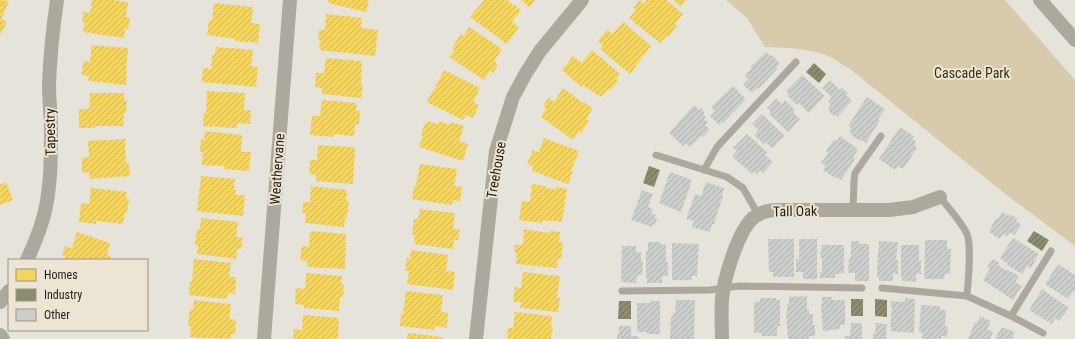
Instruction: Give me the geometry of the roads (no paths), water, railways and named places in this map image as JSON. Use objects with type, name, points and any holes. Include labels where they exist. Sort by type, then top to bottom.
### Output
[{"type":"street","name":"Tapestry","points":[[27,259],[44,214],[48,191],[50,158],[49,85],[51,37],[57,0]]},
{"type":"street","name":"Weathervane","points":[[264,339],[290,0]]},
{"type":"street","name":"Treehouse","points":[[476,339],[496,151],[513,97],[526,73],[540,51],[582,0]]},
{"type":"street","points":[[1040,0],[1075,40]]},
{"type":"street","name":"Tall Oak","points":[[722,339],[722,299],[724,288],[739,239],[750,220],[758,214],[768,210],[889,210],[913,206],[940,196]]},
{"type":"street","points":[[0,302],[8,292]]},
{"type":"street","points":[[0,335],[3,339]]},
{"type":"lane","points":[[704,170],[717,147],[796,62]]},
{"type":"lane","points":[[853,210],[855,173],[881,136]]},
{"type":"lane","points":[[656,155],[727,177],[736,182],[743,188],[758,214]]},
{"type":"lane","points":[[940,196],[968,236],[969,253],[967,296]]},
{"type":"lane","points":[[1011,316],[1051,251]]},
{"type":"lane","points":[[622,291],[710,290],[739,286],[862,288]]},
{"type":"lane","points":[[882,288],[967,296],[1011,316],[1043,333]]},
{"type":"park label","name":"Cascade Park","points":[[972,73]]}]
